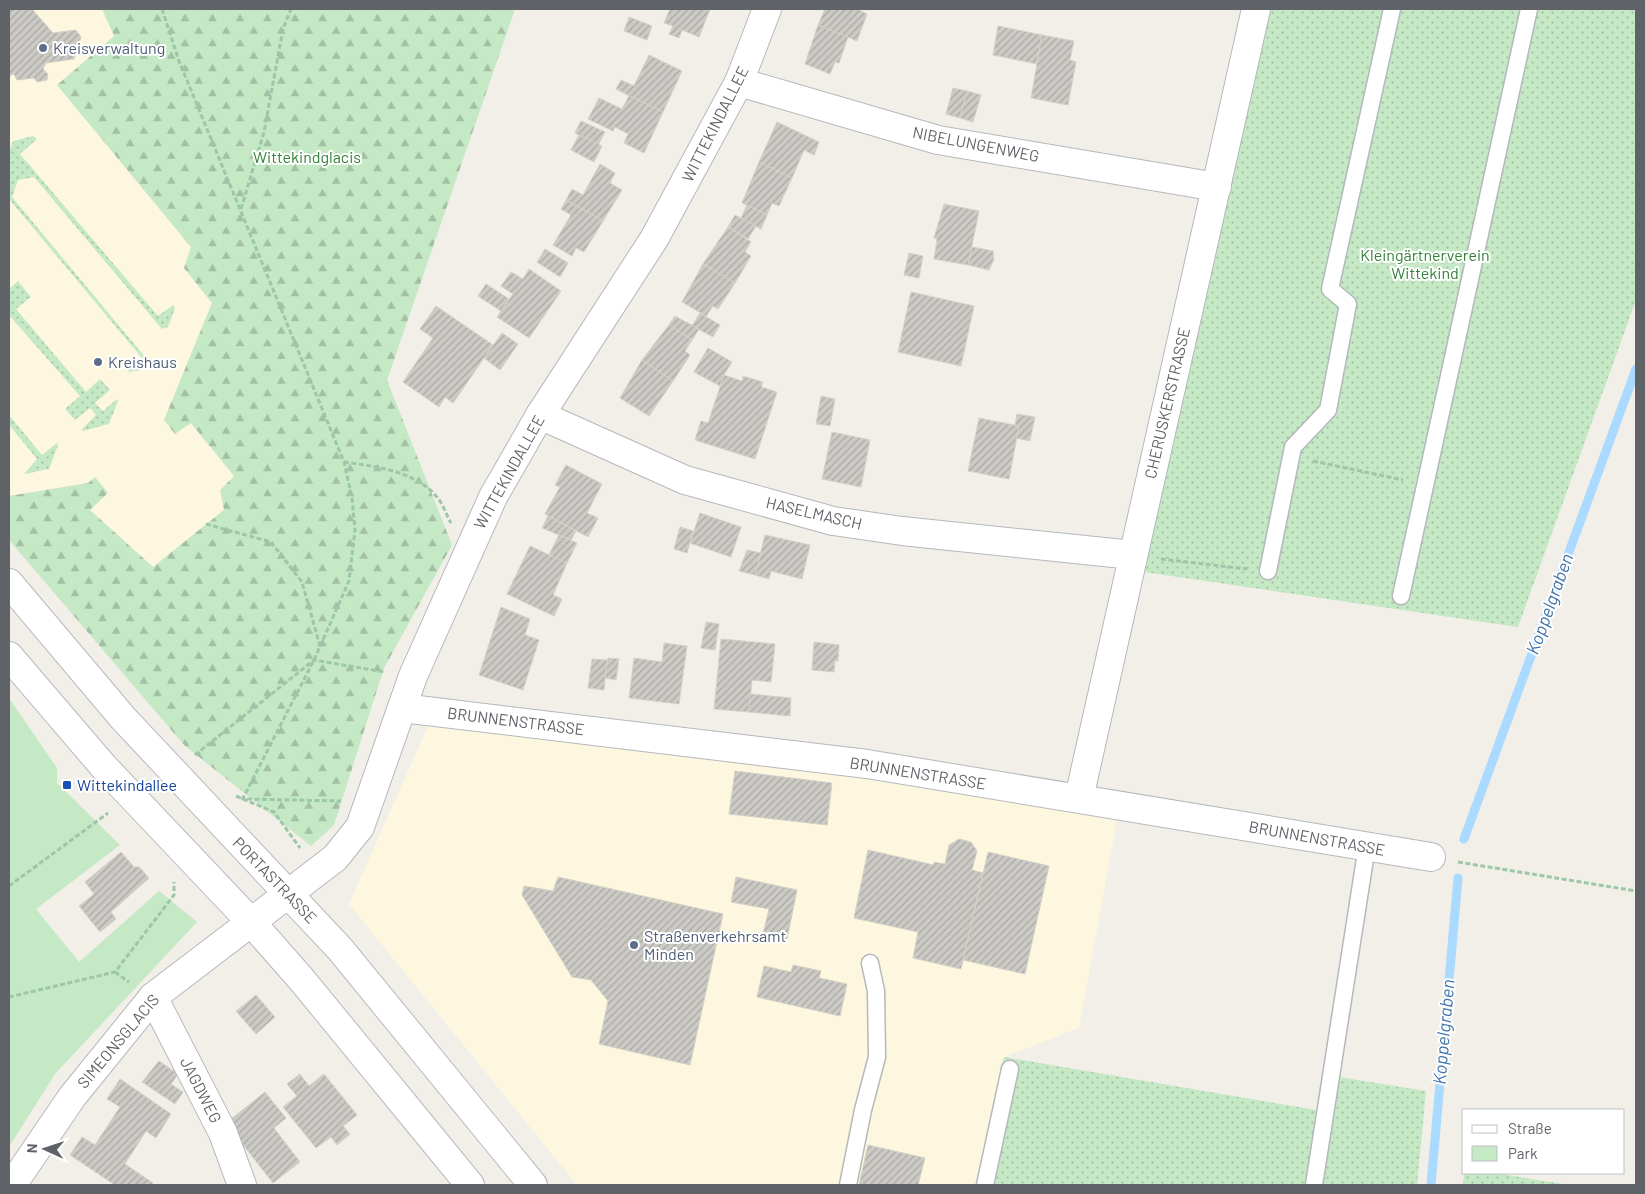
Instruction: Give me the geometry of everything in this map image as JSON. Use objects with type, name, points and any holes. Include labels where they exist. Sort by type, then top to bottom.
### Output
[{"type":"street","name":"WITTEKINDALLEE","points":[[251,922],[335,858],[351,841],[360,827],[413,676],[493,496],[540,414],[654,239],[739,82],[767,9]]},
{"type":"street","name":"CHERUSKERSTRASSE","points":[[1079,798],[1256,9]]},
{"type":"street","name":"NIBELUNGENWEG","points":[[739,82],[938,140],[1217,187]]},
{"type":"street","name":"HASELMASCH","points":[[540,414],[685,480],[833,521],[912,532],[1133,555]]},
{"type":"street","name":"PORTASTRASSE","points":[[9,583],[123,718],[356,967],[533,1185]]},
{"type":"street","points":[[9,656],[104,767],[251,922],[302,980],[470,1185]]},
{"type":"street","name":"BRUNNENSTRASSE","points":[[402,708],[867,764],[1430,857]]},
{"type":"street","name":"SIMEONSGLACIS","points":[[12,1185],[72,1096],[153,997],[251,922]]},
{"type":"street","name":"JAGDWEG","points":[[153,997],[223,1133],[242,1185]]},
{"type":"lane","points":[[1268,571],[1293,447],[1328,410],[1348,304],[1330,289],[1392,9]]},
{"type":"lane","points":[[1401,596],[1529,9]]},
{"type":"lane","points":[[1314,1185],[1366,846]]},
{"type":"lane","points":[[848,1185],[863,1110],[877,1057],[876,991],[870,962]]},
{"type":"lane","points":[[985,1185],[1010,1069]]},
{"type":"path","points":[[162,9],[178,61],[344,462],[352,498],[355,530],[349,581],[314,660],[244,799]]},
{"type":"path","points":[[240,209],[264,132],[283,28],[291,9]]},
{"type":"path","points":[[1291,456],[1425,485]]},
{"type":"path","points":[[344,462],[378,466],[415,480],[436,496],[454,529],[469,548]]},
{"type":"path","points":[[206,524],[271,542],[302,582],[320,646]]},
{"type":"path","points":[[1133,555],[1268,571]]},
{"type":"path","points":[[189,760],[314,660],[413,676]]},
{"type":"path","points":[[244,799],[370,801]]},
{"type":"path","points":[[244,799],[274,812],[303,853]]},
{"type":"path","points":[[9,886],[109,813]]},
{"type":"path","points":[[1430,857],[1636,891]]},
{"type":"path","points":[[9,997],[115,972],[174,895],[175,873]]},
{"type":"shaded area","name":"Kreishaus","points":[[9,9],[102,9],[114,36],[57,85],[191,247],[184,268],[212,303],[164,420],[190,423],[234,476],[224,510],[153,567],[90,510],[95,477],[89,483],[9,496]]},
{"type":"shaded area","points":[[430,722],[709,757],[1118,814],[1079,1028],[1004,1057],[977,1185],[577,1185],[349,904]]},
{"type":"green space","name":"Wittekindglacis","points":[[102,9],[515,9],[387,380],[452,545],[384,668],[334,825],[311,846],[185,746],[9,540],[9,496],[88,483],[95,477],[108,493],[90,510],[153,567],[224,510],[220,490],[234,476],[191,423],[175,434],[164,420],[212,303],[184,268],[191,247],[57,85],[114,36]]},
{"type":"green space","name":"Kleingärtnerverein Wittekind","points":[[1263,9],[1636,9],[1636,300],[1518,627],[1144,572]]},
{"type":"green space","points":[[33,136],[37,139],[20,154],[158,316],[173,305],[175,308],[168,327],[162,329],[34,177],[18,180],[12,197],[145,357],[141,370],[127,372],[142,358],[9,199],[9,152],[13,141]]},
{"type":"green space","points":[[18,281],[31,297],[16,309],[86,392],[100,379],[110,390],[95,403],[103,411],[117,399],[118,401],[109,424],[83,431],[82,429],[96,415],[90,408],[75,420],[65,409],[80,396],[9,315],[9,289]]},
{"type":"green space","points":[[9,415],[42,455],[57,443],[58,445],[49,469],[24,474],[37,459],[9,425]]},
{"type":"green space","points":[[9,698],[57,768],[57,783],[120,845],[36,909],[79,962],[159,891],[197,922],[55,1074],[9,1147]]},
{"type":"green space","points":[[1004,1057],[1328,1112],[1333,1076],[1426,1091],[1417,1185],[977,1185]]},
{"type":"green space","points":[[1464,1174],[1501,1174],[1569,1185],[1463,1185]]},
{"type":"building","name":"Kreisverwaltung","points":[[9,9],[32,9],[53,33],[76,30],[81,37],[74,59],[46,63],[43,69],[48,74],[47,80],[37,82],[34,78],[17,80],[14,74],[9,76]]},
{"type":"building","points":[[670,9],[710,9],[699,37],[682,30],[679,38],[669,34],[673,26],[664,23]]},
{"type":"building","points":[[825,9],[857,9],[867,14],[857,41],[818,25]]},
{"type":"building","points":[[629,17],[652,26],[647,40],[624,31]]},
{"type":"building","points":[[818,25],[848,37],[839,63],[835,62],[830,74],[805,64]]},
{"type":"building","points":[[998,26],[1042,35],[1037,64],[993,55]]},
{"type":"building","points":[[1042,35],[1074,41],[1070,60],[1076,62],[1068,105],[1031,98]]},
{"type":"building","points":[[649,55],[682,71],[663,112],[616,89],[621,80],[634,86]]},
{"type":"building","points":[[953,88],[967,91],[960,118],[946,114]]},
{"type":"building","points":[[616,89],[663,112],[644,153],[624,143],[628,134],[615,127],[613,131],[588,119],[599,98],[622,109],[629,96]]},
{"type":"building","points":[[967,91],[981,95],[973,122],[960,118]]},
{"type":"building","points":[[581,121],[605,132],[598,145],[575,133]]},
{"type":"building","points":[[777,122],[819,142],[814,155],[804,150],[792,178],[759,162]]},
{"type":"building","points":[[579,135],[602,146],[594,162],[571,150]]},
{"type":"building","points":[[759,162],[792,178],[779,206],[772,203],[767,215],[742,203]]},
{"type":"building","points":[[600,164],[615,173],[610,183],[622,190],[603,221],[566,200],[572,189],[583,195]]},
{"type":"building","points":[[566,200],[603,221],[584,252],[576,248],[572,256],[553,245],[571,215],[561,209]]},
{"type":"building","points":[[944,204],[979,211],[968,265],[934,259],[937,239],[934,238]]},
{"type":"building","points":[[747,205],[767,215],[761,229],[741,218]]},
{"type":"building","points":[[735,215],[756,226],[748,239],[728,227]]},
{"type":"building","points":[[728,227],[751,242],[745,252],[751,256],[735,283],[703,264]]},
{"type":"building","points":[[972,247],[993,251],[994,259],[989,270],[968,265]]},
{"type":"building","points":[[545,249],[568,263],[560,277],[537,262]]},
{"type":"building","points":[[909,253],[923,256],[919,278],[904,275]]},
{"type":"building","points":[[703,264],[735,283],[718,309],[713,306],[706,316],[682,302]]},
{"type":"building","points":[[529,269],[561,291],[529,338],[497,317],[513,294],[501,286],[511,272],[523,279]]},
{"type":"building","points":[[486,284],[509,299],[501,311],[478,296]]},
{"type":"building","points":[[911,292],[974,306],[961,366],[898,352]]},
{"type":"building","points":[[436,306],[493,345],[453,403],[445,397],[439,407],[403,382],[433,338],[420,329]]},
{"type":"building","points":[[700,313],[720,325],[713,337],[692,326]]},
{"type":"building","points":[[675,316],[699,329],[692,340],[669,325]]},
{"type":"building","points":[[669,325],[692,340],[685,351],[690,355],[673,381],[642,360]]},
{"type":"building","points":[[502,333],[518,344],[500,370],[484,358]]},
{"type":"building","points":[[708,348],[732,362],[720,386],[694,372]]},
{"type":"building","points":[[642,360],[673,381],[649,416],[620,398]]},
{"type":"building","points":[[724,375],[742,381],[743,376],[763,382],[761,387],[777,392],[755,459],[695,440],[701,421],[708,423]]},
{"type":"building","points":[[821,396],[835,399],[830,426],[816,424]]},
{"type":"building","points":[[1017,414],[1035,417],[1030,441],[1016,438],[1019,426],[1015,425]]},
{"type":"building","points":[[979,418],[1019,426],[1009,479],[968,471]]},
{"type":"building","points":[[832,432],[870,440],[861,487],[822,479]]},
{"type":"building","points":[[566,465],[602,484],[587,513],[598,518],[588,537],[545,514],[560,487],[555,485]]},
{"type":"building","points":[[700,513],[741,527],[731,557],[690,543]]},
{"type":"building","points":[[548,516],[576,531],[571,540],[542,528]]},
{"type":"building","points":[[680,527],[693,531],[687,553],[674,549]]},
{"type":"building","points":[[559,535],[577,543],[567,563],[549,555]]},
{"type":"building","points":[[765,535],[810,545],[802,579],[771,571],[769,579],[755,575]]},
{"type":"building","points":[[530,546],[567,563],[553,595],[562,599],[554,616],[507,594]]},
{"type":"building","points":[[747,550],[761,553],[755,575],[739,571]]},
{"type":"building","points":[[501,607],[530,619],[525,635],[539,640],[523,690],[479,675]]},
{"type":"building","points":[[706,622],[719,624],[715,650],[701,648]]},
{"type":"building","points":[[721,639],[775,644],[771,682],[752,680],[749,712],[714,709]]},
{"type":"building","points":[[814,642],[839,645],[838,661],[835,661],[834,672],[812,670]]},
{"type":"building","points":[[664,643],[687,646],[679,704],[629,698],[634,658],[662,662]]},
{"type":"building","points":[[608,658],[619,659],[616,680],[605,678]]},
{"type":"building","points":[[592,659],[607,660],[604,690],[588,688]]},
{"type":"building","points":[[750,694],[791,698],[790,716],[749,712]]},
{"type":"building","points":[[735,771],[832,783],[827,825],[729,814]]},
{"type":"building","points":[[959,839],[971,842],[977,851],[972,870],[983,873],[961,969],[913,958],[918,932],[854,918],[868,850],[934,865],[934,862],[945,864],[949,845]]},
{"type":"building","points":[[121,852],[134,867],[139,867],[149,878],[111,912],[116,919],[100,932],[79,906],[94,894],[85,882]]},
{"type":"building","points":[[988,852],[1049,866],[1025,974],[963,960]]},
{"type":"building","name":"Straßenverkehrsamt Minden","points":[[558,877],[723,914],[690,1065],[599,1044],[608,1001],[591,980],[572,977],[522,895],[524,886],[553,891]]},
{"type":"building","points":[[736,877],[797,890],[787,939],[763,934],[769,909],[731,902]]},
{"type":"building","points":[[793,965],[821,971],[819,978],[847,984],[840,1016],[757,997],[764,966],[791,972]]},
{"type":"building","points":[[256,995],[275,1017],[256,1034],[236,1011]]},
{"type":"building","points":[[159,1061],[178,1074],[171,1084],[183,1092],[175,1104],[142,1082]]},
{"type":"building","points":[[300,1074],[309,1086],[324,1074],[357,1115],[343,1126],[350,1134],[337,1145],[331,1137],[316,1148],[283,1107],[297,1096],[287,1084]]},
{"type":"building","points":[[120,1079],[171,1114],[156,1138],[146,1131],[125,1164],[153,1183],[152,1185],[115,1185],[70,1155],[82,1137],[95,1145],[120,1107],[107,1099]]},
{"type":"building","points":[[265,1092],[286,1118],[274,1128],[300,1162],[273,1183],[226,1123]]},
{"type":"building","points":[[868,1145],[925,1158],[918,1185],[859,1185]]},
{"type":"waterway","name":"Koppelgraben","points":[[1464,839],[1636,369]]},
{"type":"waterway","name":"Koppelgraben","points":[[1431,1185],[1458,878]]},
{"type":"place","name":"Kreisverwaltung","points":[[43,48]]},
{"type":"place","name":"Kreishaus","points":[[98,362]]},
{"type":"place","name":"Wittekindallee","points":[[67,785]]},
{"type":"place","name":"Straßenverkehrsamt Minden","points":[[634,945]]}]
